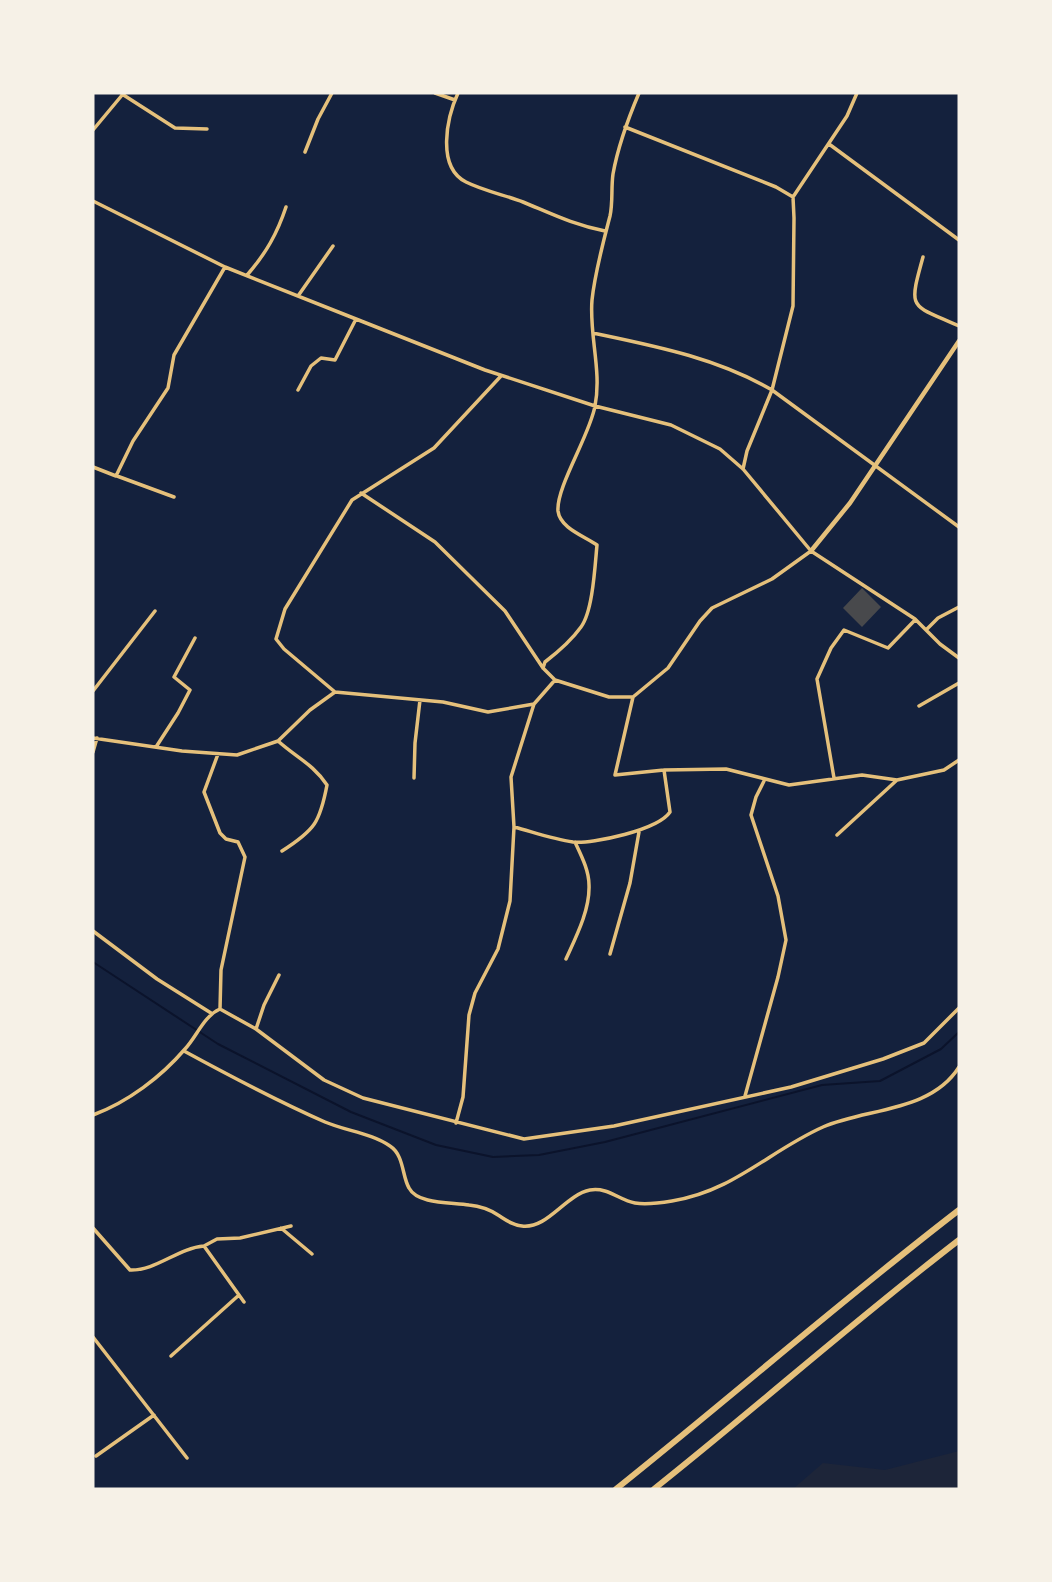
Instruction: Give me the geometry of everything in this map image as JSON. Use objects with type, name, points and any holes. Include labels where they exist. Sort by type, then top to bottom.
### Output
[{"type":"highway","points":[[616,1489],[724,1403],[900,1255],[959,1210]]},
{"type":"highway","points":[[654,1489],[959,1240]]},
{"type":"street","points":[[305,152],[332,93]]},
{"type":"street","points":[[435,93],[455,100]]},
{"type":"street","points":[[458,93],[446,140],[454,172],[464,182],[522,202],[575,225],[605,231]]},
{"type":"street","points":[[542,668],[583,625],[589,604],[597,545],[563,523],[558,512],[559,496],[595,406],[597,383],[592,300],[605,231],[611,214],[613,175],[625,127],[639,93]]},
{"type":"street","points":[[743,469],[747,451],[772,390],[793,306],[793,197],[847,116],[857,93]]},
{"type":"street","points":[[93,130],[123,94],[175,128],[206,129]]},
{"type":"street","points":[[625,127],[776,187],[793,197]]},
{"type":"street","points":[[829,144],[959,240]]},
{"type":"street","points":[[93,201],[225,267],[356,319],[501,376],[595,406],[671,425],[720,449],[743,469],[811,551],[915,619],[928,629],[940,644],[959,658]]},
{"type":"street","points":[[247,275],[278,233],[286,207]]},
{"type":"street","points":[[299,296],[333,246]]},
{"type":"street","points":[[923,257],[912,294],[914,301],[922,309],[959,326]]},
{"type":"street","points":[[116,475],[133,441],[168,388],[174,355],[225,267]]},
{"type":"street","points":[[298,390],[311,366],[321,358],[335,360],[356,319]]},
{"type":"street","points":[[593,333],[703,359],[744,373],[772,390],[959,527]]},
{"type":"street","points":[[959,341],[850,503],[811,551],[772,579],[712,608],[668,668],[633,697],[615,775],[664,770],[726,769],[789,785],[862,775],[897,780],[944,770],[959,760]]},
{"type":"street","points":[[501,376],[434,448],[352,500],[285,609],[275,639],[335,692],[443,702],[488,712],[534,704]]},
{"type":"street","points":[[93,467],[174,497]]},
{"type":"street","points":[[361,493],[399,516],[444,551],[505,611],[542,668],[555,680],[609,697],[633,697]]},
{"type":"street","points":[[928,629],[938,618],[959,607]]},
{"type":"street","points":[[93,691],[155,611]]},
{"type":"street","points":[[834,778],[817,680],[831,648],[844,630],[888,648],[915,619]]},
{"type":"street","points":[[156,747],[190,690],[174,677],[195,638]]},
{"type":"street","points":[[456,1123],[463,1097],[469,1015],[475,993],[498,949],[510,901],[514,827],[512,777],[534,704],[555,680]]},
{"type":"street","points":[[919,706],[948,692],[959,683]]},
{"type":"street","points":[[93,752],[95,738],[237,755],[278,741],[310,710],[335,692]]},
{"type":"street","points":[[414,778],[420,699]]},
{"type":"street","points":[[278,741],[296,758],[315,767],[327,785],[319,820],[282,851]]},
{"type":"street","points":[[218,754],[204,792],[220,833],[226,839],[238,842],[245,857],[221,970],[220,1009]]},
{"type":"street","points":[[514,827],[575,842],[639,832],[665,819],[670,812],[664,770]]},
{"type":"street","points":[[745,1096],[786,940],[778,896],[751,815],[764,780]]},
{"type":"street","points":[[837,835],[897,780]]},
{"type":"street","points":[[610,954],[630,883],[639,832]]},
{"type":"street","points":[[566,959],[582,923],[590,886],[575,842]]},
{"type":"street","points":[[93,931],[157,979],[211,1013]]},
{"type":"street","points":[[256,1029],[279,975]]},
{"type":"street","points":[[220,1009],[256,1029],[324,1080],[363,1098],[524,1139],[614,1126],[791,1087],[924,1042],[959,1008]]},
{"type":"street","points":[[93,1115],[147,1085],[184,1051],[211,1013],[220,1009]]},
{"type":"street","points":[[184,1051],[328,1124],[380,1140],[390,1146],[402,1165],[409,1188],[419,1196],[486,1209],[516,1226],[526,1227],[545,1219],[575,1196],[589,1191],[607,1191],[638,1203],[673,1201],[704,1194],[725,1185],[820,1128],[930,1095],[949,1082],[959,1067]]},
{"type":"street","points":[[93,1228],[130,1270],[142,1270],[190,1247],[204,1246],[217,1238],[240,1238],[291,1226]]},
{"type":"street","points":[[281,1228],[312,1254]]},
{"type":"street","points":[[204,1246],[244,1303]]},
{"type":"street","points":[[171,1356],[239,1295]]},
{"type":"street","points":[[93,1337],[187,1458]]},
{"type":"street","points":[[96,1455],[154,1415]]},
{"type":"shaded area","points":[[959,1451],[959,1489],[793,1489],[823,1463],[885,1470]]},
{"type":"building","points":[[862,588],[881,607],[862,627],[843,608]]},
{"type":"waterway","points":[[93,962],[218,1044],[351,1112],[436,1145],[493,1157],[539,1155],[605,1142],[822,1085],[880,1081],[941,1049],[959,1032]]}]
